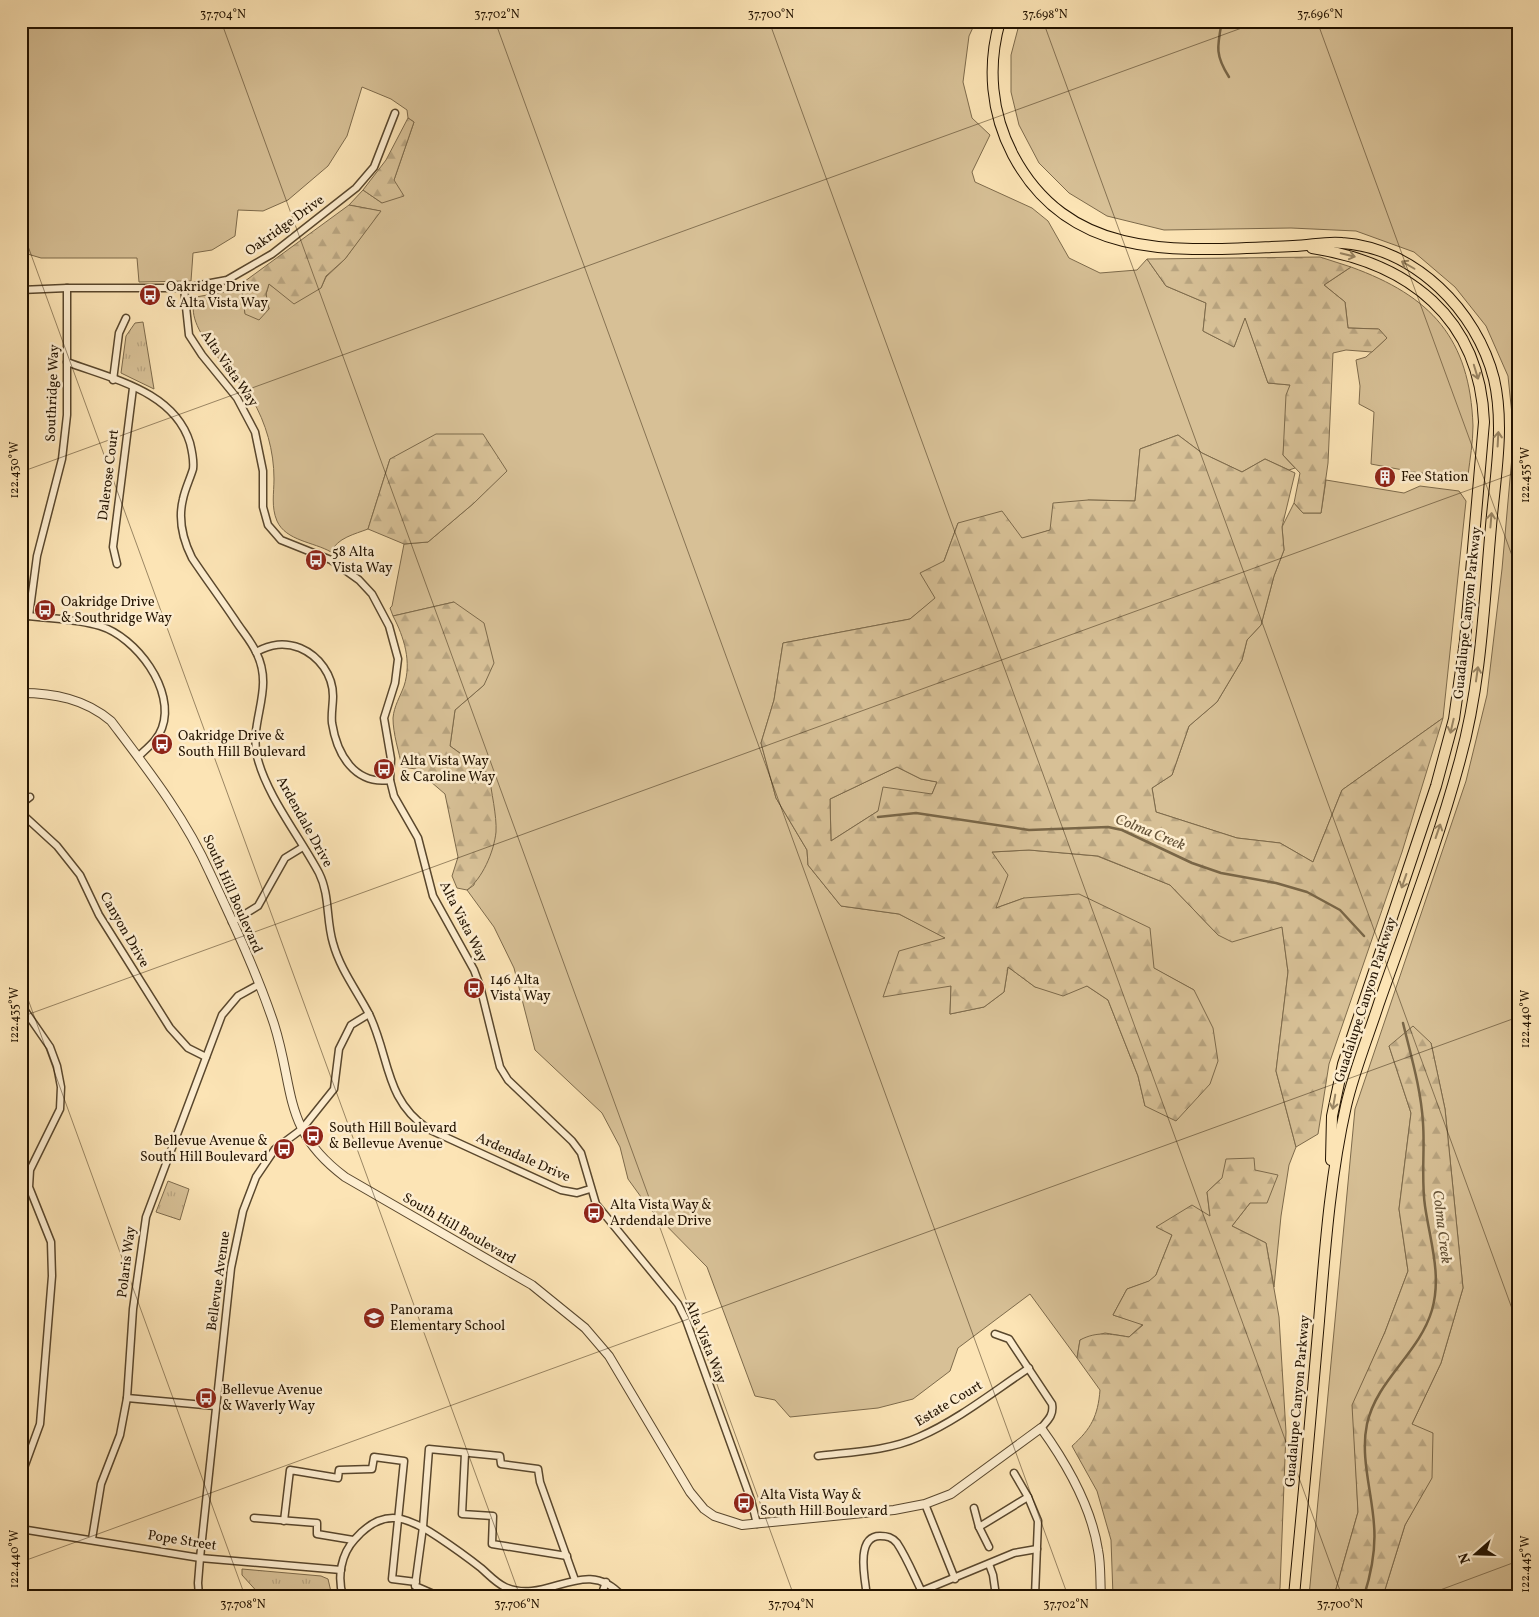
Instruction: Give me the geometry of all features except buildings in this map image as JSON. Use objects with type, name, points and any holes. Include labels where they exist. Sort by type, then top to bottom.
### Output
[{"type":"main road","name":"Guadalupe Canyon Parkway","points":[[1000,21],[994,48],[992,74],[998,116],[1006,140],[1018,163],[1032,184],[1056,208],[1100,235],[1141,246],[1173,248],[1300,246],[1343,243],[1369,248],[1410,266],[1446,294],[1467,319],[1480,342],[1490,367],[1499,410],[1497,456],[1476,683],[1466,734],[1451,793],[1350,1093],[1332,1179],[1294,1596]]},
{"type":"main road","name":"Guadalupe Canyon Parkway","points":[[1300,246],[1341,253],[1378,264],[1407,280],[1435,304],[1455,328],[1476,372],[1482,397],[1484,422],[1462,675],[1454,718],[1439,778],[1338,1081],[1330,1132],[1332,1179]]},
{"type":"street","name":"Oakridge Drive","points":[[21,290],[184,288],[227,280],[272,254],[356,188],[374,167],[395,113]]},
{"type":"street","name":"Southridge Way","points":[[29,616],[37,556],[62,459],[66,415],[67,288]]},
{"type":"street","name":"Alta Vista Way","points":[[184,288],[189,335],[202,355],[237,398],[255,432],[263,471],[263,507],[268,525],[280,540],[331,560],[359,580],[372,594],[389,626],[398,659],[395,683],[384,718],[391,758],[390,780],[394,796],[418,838],[433,896],[474,970],[480,986],[500,1067],[508,1080],[581,1153],[590,1190],[596,1204],[678,1304],[686,1320],[751,1500],[757,1524]]},
{"type":"street","points":[[113,380],[119,333],[126,318]]},
{"type":"street","name":"Ardendale Drive","points":[[67,362],[159,400],[169,408],[183,427],[193,459],[193,469],[181,507],[181,524],[185,541],[192,558],[256,652],[264,680],[263,700],[256,732],[257,755],[266,779],[323,883],[328,903],[330,934],[336,953],[369,1014],[379,1038],[386,1071],[395,1093],[406,1110],[420,1124],[561,1190],[577,1193],[590,1190]]},
{"type":"street","name":"Dalerose Court","points":[[117,564],[113,548],[133,388]]},
{"type":"street","points":[[21,616],[70,620],[102,626],[128,644],[149,667],[162,690],[165,708],[164,718],[157,738],[138,757]]},
{"type":"street","points":[[256,652],[269,645],[292,645],[302,649],[319,662],[328,674],[333,688],[333,730],[346,762],[367,779],[378,781],[390,780]]},
{"type":"street","name":"South Hill Boulevard","points":[[21,693],[44,693],[84,703],[111,721],[184,821],[232,922],[274,1023],[289,1096],[302,1129],[320,1155],[345,1178],[532,1285],[585,1328],[609,1356],[696,1500],[714,1516],[742,1524],[757,1524],[894,1510],[925,1504],[951,1494],[1041,1428]]},
{"type":"street","points":[[21,804],[30,797]]},
{"type":"street","name":"Canyon Drive","points":[[21,813],[57,846],[80,875],[99,915],[170,1028],[188,1048],[206,1056]]},
{"type":"street","points":[[232,922],[258,906],[285,858],[303,847]]},
{"type":"street","name":"Polaris Way","points":[[92,1539],[101,1484],[120,1435],[127,1398],[134,1301],[146,1217],[218,1025],[229,1005],[238,996],[258,986]]},
{"type":"street","points":[[21,1005],[50,1047],[57,1066],[61,1086],[60,1109],[30,1170],[29,1187],[51,1242],[52,1276],[40,1424],[21,1476]]},
{"type":"street","name":"Bellevue Avenue","points":[[200,1596],[198,1582],[215,1406],[231,1268],[243,1211],[256,1177],[275,1149],[302,1129],[334,1089],[339,1049],[351,1025],[369,1014]]},
{"type":"street","points":[[21,1018],[31,1019]]},
{"type":"street","points":[[995,1334],[1009,1338],[1052,1404],[1053,1411],[1050,1418],[1041,1428],[1068,1470],[1086,1508],[1098,1550],[1101,1596]]},
{"type":"street","name":"Estate Court","points":[[818,1456],[877,1449],[918,1438],[955,1417],[1028,1368]]},
{"type":"street","points":[[127,1398],[215,1406]]},
{"type":"street","points":[[438,1596],[415,1586],[423,1527],[429,1449],[500,1456],[502,1464],[538,1468],[540,1482],[575,1580]]},
{"type":"street","points":[[465,1453],[462,1514],[493,1516],[492,1544],[567,1556]]},
{"type":"street","points":[[284,1521],[290,1470],[338,1478],[340,1470],[372,1469],[374,1457],[404,1461],[392,1579],[416,1582]]},
{"type":"street","points":[[1014,1473],[1028,1497],[1038,1521],[1035,1596]]},
{"type":"street","points":[[979,1527],[1028,1497]]},
{"type":"street","points":[[925,1504],[955,1579]]},
{"type":"street","points":[[974,1508],[979,1527],[989,1547]]},
{"type":"street","points":[[343,1596],[341,1570],[345,1553],[353,1540],[364,1529],[378,1520],[398,1517],[423,1527],[464,1555],[504,1587],[534,1593],[575,1580],[592,1578],[606,1582],[622,1596]]},
{"type":"street","points":[[254,1518],[317,1523],[317,1534],[353,1540]]},
{"type":"street","name":"Pope Street","points":[[21,1529],[200,1558],[341,1570]]},
{"type":"street","points":[[867,1596],[864,1548],[871,1538],[878,1536],[889,1536],[896,1542],[922,1592]]},
{"type":"street","points":[[910,1596],[1014,1553],[1037,1549]]},
{"type":"street","points":[[988,1564],[993,1575],[996,1596]]},
{"type":"street","points":[[601,1596],[606,1582]]},
{"type":"green space","points":[[21,21],[976,21],[969,36],[963,82],[972,118],[990,135],[972,172],[975,182],[1032,208],[1048,221],[1069,258],[1100,273],[1137,270],[1147,259],[1166,286],[1206,303],[1203,331],[1234,347],[1245,317],[1268,383],[1290,385],[1283,455],[1295,468],[1289,470],[1265,459],[1242,472],[1202,453],[1178,435],[1140,449],[1135,501],[1088,500],[1050,530],[1022,539],[958,523],[944,561],[936,598],[910,619],[783,643],[774,700],[761,743],[776,798],[807,850],[808,865],[841,906],[899,914],[946,938],[951,986],[950,1014],[984,1007],[1004,992],[1008,967],[1035,987],[1087,986],[1108,1000],[1138,1076],[1145,1106],[1194,990],[1024,898],[996,908],[992,852],[1029,850],[1097,856],[1170,885],[1218,935],[1282,926],[1288,972],[1276,1071],[1296,1147],[1289,1165],[1281,1216],[1274,1287],[1266,1243],[1232,1226],[1250,1203],[1222,1178],[1207,1192],[1210,1216],[1157,1227],[1172,1235],[1156,1275],[1150,1281],[1127,1289],[1113,1315],[1143,1324],[1129,1337],[1105,1333],[1080,1340],[1077,1358],[1030,1294],[958,1348],[950,1371],[913,1399],[878,1408],[790,1417],[775,1400],[755,1396],[707,1267],[649,1208],[628,1179],[620,1147],[602,1113],[535,1050],[514,968],[494,927],[467,890],[474,885],[489,774],[450,746],[455,710],[484,685],[454,602],[393,616],[390,608],[392,606],[404,544],[428,542],[474,503],[506,471],[390,459],[368,529],[337,543],[331,552],[294,537],[281,528],[275,516],[273,505],[273,458],[261,418],[252,399],[212,350],[196,322],[193,309],[196,297],[224,292],[241,284],[245,313],[269,309],[266,294],[269,284],[280,292],[321,288],[326,277],[345,259],[380,211],[349,205],[363,190],[382,203],[394,180],[414,122],[408,118],[407,110],[391,99],[362,87],[347,136],[328,166],[288,200],[263,211],[238,210],[235,236],[212,250],[193,253],[191,281],[139,282],[137,258],[41,258],[21,252]]},
{"type":"green space","points":[[1020,21],[1518,21],[1518,1596],[1383,1596],[1405,1525],[1431,1478],[1412,1424],[1441,1363],[1463,1288],[1445,1109],[1431,1043],[1389,1046],[1411,1113],[1399,1209],[1408,1271],[1385,1332],[1353,1405],[1358,1512],[1334,1596],[1309,1596],[1355,1109],[1466,781],[1487,695],[1502,569],[1514,434],[1508,376],[1486,326],[1455,287],[1414,252],[1356,231],[1291,228],[1164,230],[1107,216],[1069,193],[1039,163],[1019,125],[1011,92],[1011,55]]},
{"type":"green space","points":[[408,118],[414,122],[394,180],[404,196],[382,203],[363,190],[386,160]]},
{"type":"green space","points":[[349,205],[381,211],[345,259],[326,276],[321,288],[294,304],[269,284],[266,294],[269,309],[259,320],[245,314],[241,284]]},
{"type":"green space","points":[[1320,257],[1351,267],[1324,285],[1345,302],[1348,328],[1379,329],[1387,338],[1372,352],[1346,350],[1333,353],[1328,463],[1321,513],[1303,513],[1294,503],[1300,473],[1283,455],[1286,395],[1290,385],[1268,383],[1245,318],[1234,347],[1203,331],[1206,303],[1166,286],[1147,259]]},
{"type":"green space","points":[[1351,267],[1403,292],[1424,307],[1441,324],[1454,345],[1464,368],[1470,395],[1473,432],[1468,475],[1419,473],[1371,464],[1374,412],[1359,404],[1360,386],[1356,360],[1366,357],[1387,338],[1378,329],[1348,328],[1345,302],[1324,285]]},
{"type":"green space","points":[[143,322],[154,389],[121,373],[126,336],[135,323]]},
{"type":"green space","points":[[436,434],[483,434],[507,471],[474,503],[428,542],[404,544],[368,529],[390,459]]},
{"type":"green space","points":[[1178,435],[1202,453],[1242,472],[1265,459],[1295,473],[1282,527],[1284,550],[1274,576],[1261,625],[1247,640],[1242,660],[1217,702],[1189,726],[1172,775],[1152,788],[1156,812],[1237,838],[1280,843],[1313,862],[1342,790],[1443,718],[1402,852],[1329,1064],[1318,1134],[1296,1147],[1276,1071],[1288,972],[1282,927],[1232,942],[1218,935],[1170,885],[1098,856],[1029,850],[992,852],[1008,875],[996,908],[1024,898],[1079,894],[1150,928],[1154,968],[1194,990],[1213,1028],[1218,1061],[1210,1084],[1176,1121],[1145,1106],[1138,1076],[1108,1000],[1087,986],[1063,996],[1035,987],[1008,967],[1004,992],[984,1007],[950,1014],[951,986],[883,997],[899,951],[945,938],[899,914],[841,906],[808,865],[807,850],[776,798],[761,743],[774,700],[783,643],[910,619],[935,598],[920,573],[944,561],[958,523],[1002,511],[1022,538],[1050,530],[1053,503],[1088,500],[1135,501],[1140,449]],"holes":[[[897,767],[921,779],[937,782],[932,794],[883,787],[878,811],[831,841],[830,799]]]},
{"type":"green space","points":[[1326,480],[1404,493],[1420,486],[1459,491],[1466,501],[1443,718],[1342,790],[1313,862],[1280,843],[1237,838],[1156,812],[1152,788],[1172,775],[1189,726],[1217,702],[1242,660],[1247,640],[1261,625],[1274,576],[1284,550],[1282,527],[1294,503],[1303,513],[1321,513]]},
{"type":"green space","points":[[454,602],[484,623],[494,663],[484,685],[455,710],[450,746],[489,774],[495,811],[496,832],[490,856],[478,879],[467,890],[457,888],[452,876],[458,857],[445,794],[416,769],[402,767],[393,724],[395,709],[406,677],[407,659],[406,650],[393,616]]},
{"type":"green space","points":[[897,767],[921,779],[937,782],[932,794],[878,811],[831,841],[830,799]]},
{"type":"green space","points":[[1413,1026],[1431,1043],[1445,1109],[1463,1288],[1441,1363],[1412,1424],[1433,1433],[1432,1478],[1405,1525],[1383,1596],[1334,1596],[1358,1512],[1352,1405],[1385,1332],[1408,1271],[1399,1209],[1411,1113],[1389,1046]]},
{"type":"green space","points":[[1254,1158],[1255,1170],[1278,1175],[1267,1203],[1250,1203],[1232,1226],[1266,1243],[1279,1317],[1286,1432],[1280,1588],[1277,1596],[1113,1596],[1111,1540],[1097,1491],[1072,1446],[1089,1428],[1095,1415],[1100,1390],[1077,1358],[1080,1340],[1098,1334],[1129,1337],[1143,1325],[1113,1315],[1127,1289],[1149,1281],[1156,1275],[1172,1235],[1156,1227],[1192,1205],[1210,1216],[1207,1192],[1222,1178],[1226,1159]]},
{"type":"green space","points":[[168,1181],[189,1189],[180,1220],[156,1212]]},
{"type":"green space","points":[[242,1569],[321,1576],[328,1579],[332,1596],[261,1596],[242,1575]]},
{"type":"waterway","points":[[1222,21],[1218,51],[1221,63],[1229,77]]},
{"type":"waterway","name":"Colma Creek","points":[[878,817],[916,813],[1029,830],[1108,827],[1122,830],[1192,863],[1221,873],[1276,883],[1307,892],[1340,910],[1364,936]]},
{"type":"waterway","name":"Colma Creek","points":[[1364,1596],[1369,1579],[1374,1543],[1373,1513],[1365,1449],[1367,1424],[1372,1408],[1380,1393],[1426,1326],[1432,1310],[1436,1284],[1434,1258],[1424,1196],[1422,1110],[1403,1023]]},
{"type":"place","name":"Oakridge Drive & Alta Vista Way","points":[[150,295]]},
{"type":"place","name":"Fee Station","points":[[1385,477]]},
{"type":"place","name":"58 Alta Vista Way","points":[[316,560]]},
{"type":"place","name":"Oakridge Drive & Southridge Way","points":[[45,610]]},
{"type":"place","name":"Oakridge Drive & South Hill Boulevard","points":[[162,744]]},
{"type":"place","name":"Alta Vista Way & Caroline Way","points":[[384,769]]},
{"type":"place","name":"146 Alta Vista Way","points":[[474,988]]},
{"type":"place","name":"South Hill Boulevard & Bellevue Avenue","points":[[313,1136]]},
{"type":"place","name":"Bellevue Avenue & South Hill Boulevard","points":[[284,1149]]},
{"type":"place","name":"Alta Vista Way & Ardendale Drive","points":[[594,1213]]},
{"type":"place","name":"Panorama Elementary School","points":[[374,1318]]},
{"type":"place","name":"Bellevue Avenue & Waverly Way","points":[[206,1398]]},
{"type":"place","name":"Alta Vista Way & South Hill Boulevard","points":[[744,1503]]}]
